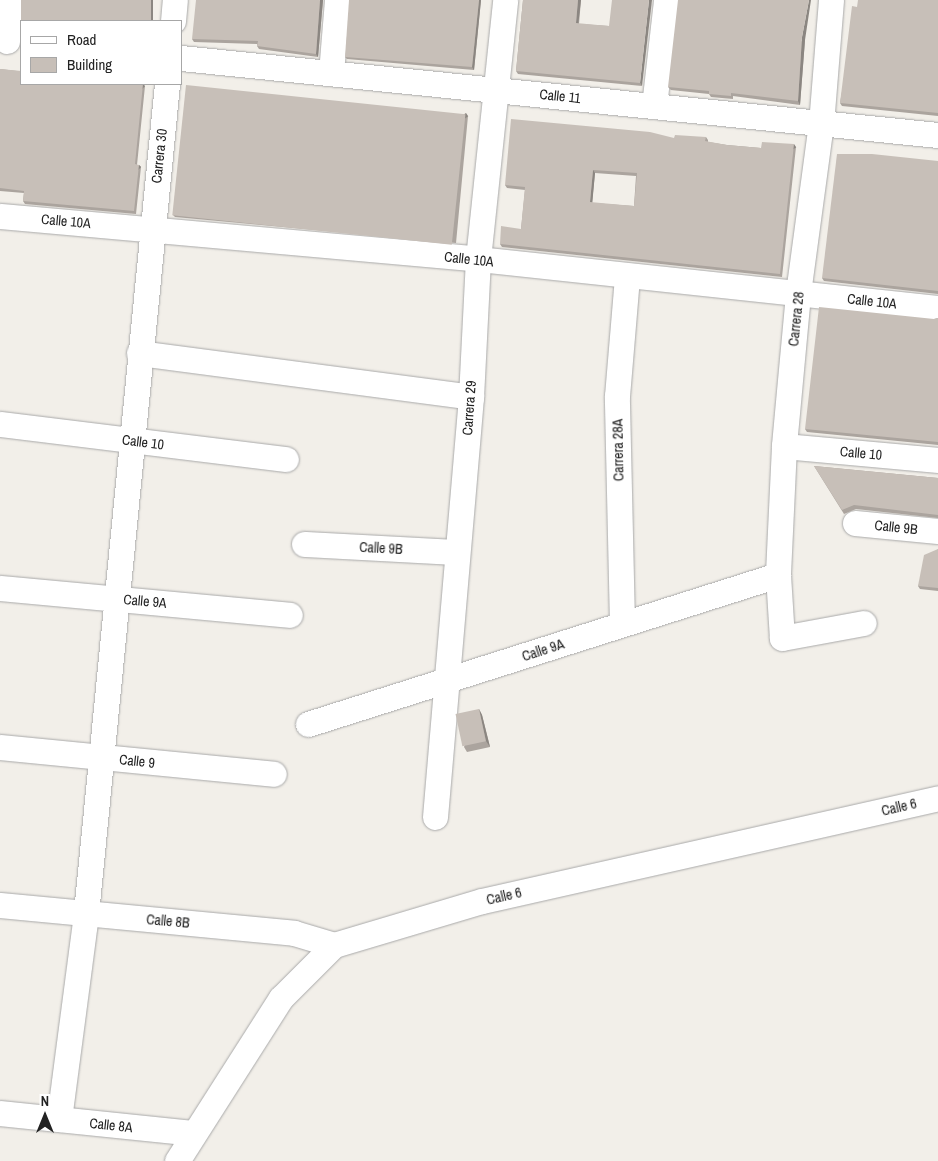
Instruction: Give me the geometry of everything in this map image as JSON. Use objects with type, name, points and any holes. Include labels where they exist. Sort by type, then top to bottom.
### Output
[{"type":"street","points":[[9,41],[10,0]]},
{"type":"street","points":[[173,20],[175,0]]},
{"type":"street","points":[[331,73],[338,0]]},
{"type":"street","name":"Carrera 29","points":[[435,817],[470,397],[478,260],[506,0]]},
{"type":"street","points":[[654,106],[666,0]]},
{"type":"street","name":"Carrera 28","points":[[831,0],[821,122],[798,294],[784,446],[778,575],[782,638],[864,623]]},
{"type":"street","name":"Calle 11","points":[[182,58],[938,135]]},
{"type":"street","name":"Carrera 30","points":[[59,1120],[86,913],[151,228],[167,85]]},
{"type":"street","name":"Calle 10A","points":[[0,216],[151,228],[478,260],[938,308]]},
{"type":"street","name":"Carrera 28A","points":[[622,624],[617,396],[627,276]]},
{"type":"street","points":[[139,353],[470,397]]},
{"type":"street","name":"Calle 10","points":[[0,424],[286,459]]},
{"type":"street","name":"Calle 10","points":[[784,446],[938,460]]},
{"type":"street","name":"Calle 9B","points":[[855,523],[938,531]]},
{"type":"street","name":"Calle 9B","points":[[304,544],[457,552]]},
{"type":"street","name":"Calle 9A","points":[[308,724],[778,575]]},
{"type":"street","name":"Calle 9A","points":[[0,588],[290,615]]},
{"type":"street","name":"Calle 9","points":[[0,747],[274,774]]},
{"type":"street","name":"Calle 6","points":[[177,1161],[192,1133],[281,998],[334,945],[482,901],[938,798]]},
{"type":"street","name":"Calle 8B","points":[[0,905],[294,933],[334,945]]},
{"type":"street","name":"Calle 8A","points":[[0,1114],[192,1133]]},
{"type":"building","points":[[21,0],[151,0],[151,20],[21,20]]},
{"type":"building","points":[[196,0],[320,0],[316,54],[257,46],[258,41],[192,39]]},
{"type":"building","points":[[349,0],[479,0],[472,67],[345,57]]},
{"type":"building","points":[[523,0],[578,0],[576,23],[609,26],[612,0],[649,0],[640,83],[516,71]]},
{"type":"building","points":[[678,0],[809,0],[802,37],[798,101],[731,93],[731,96],[709,94],[709,91],[668,87]]},
{"type":"building","points":[[858,0],[938,0],[938,113],[840,103],[852,6],[857,7]]},
{"type":"building","points":[[0,69],[20,71],[20,85],[143,85],[135,164],[139,165],[134,211],[23,201],[24,191],[0,188]]},
{"type":"building","points":[[186,85],[465,114],[452,245],[172,215]]},
{"type":"building","points":[[511,119],[650,132],[674,138],[675,135],[706,137],[705,141],[727,145],[761,148],[762,142],[794,144],[780,274],[500,244],[501,226],[521,229],[525,187],[505,185]],"holes":[[[593,170],[637,173],[634,206],[590,202]]]},
{"type":"building","points":[[837,154],[872,154],[938,161],[938,291],[822,278]]},
{"type":"building","points":[[819,307],[938,318],[938,442],[805,429]]},
{"type":"building","points":[[814,466],[938,478],[938,515],[854,505],[842,510]]},
{"type":"building","points":[[938,549],[938,588],[918,586],[924,555]]},
{"type":"building","points":[[479,709],[486,741],[462,746],[456,714]]}]
